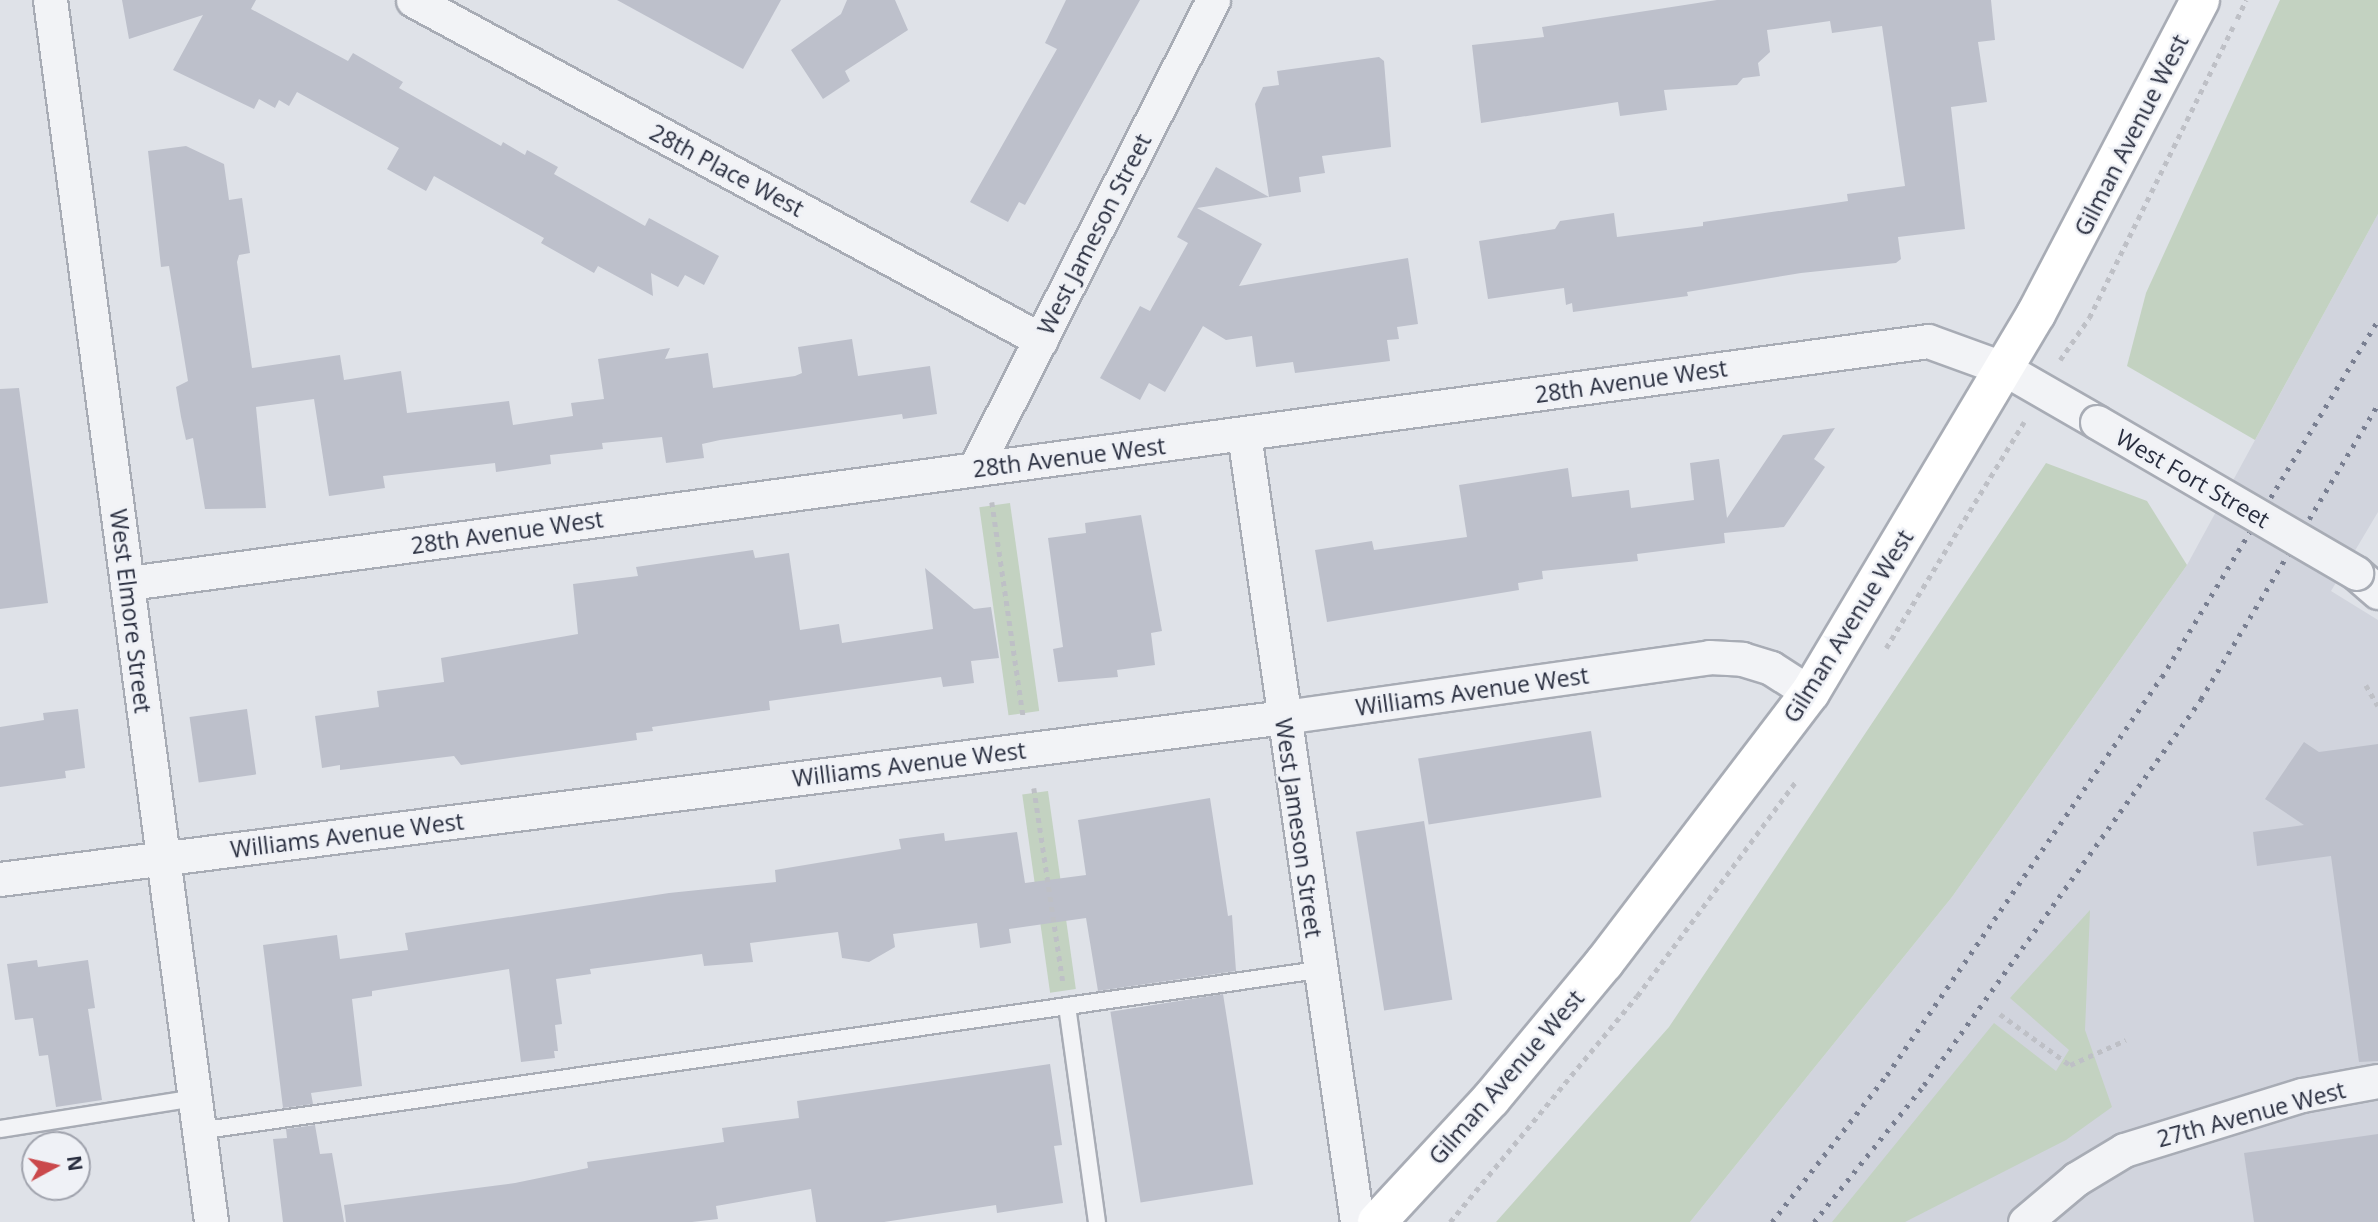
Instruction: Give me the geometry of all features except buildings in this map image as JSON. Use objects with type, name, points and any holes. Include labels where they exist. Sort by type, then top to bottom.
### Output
[{"type":"main road","name":"Gilman Avenue West","points":[[1377,1222],[1491,1099],[1604,963],[1810,693],[2005,369],[2097,203],[2200,0]]},
{"type":"street","name":"West Elmore Street","points":[[50,0],[129,583],[162,858],[211,1222]]},
{"type":"street","name":"28th Place West","points":[[413,0],[1041,340]]},
{"type":"street","name":"West Jameson Street","points":[[975,468],[1213,0]]},
{"type":"street","name":"28th Avenue West","points":[[129,583],[1928,341],[2005,369]]},
{"type":"street","name":"West Fort Street","points":[[2005,369],[2367,582]]},
{"type":"street","name":"West Jameson Street","points":[[1244,434],[1318,970],[1357,1222]]},
{"type":"street","name":"Williams Avenue West","points":[[0,879],[1284,717],[1709,657],[1742,659],[1772,668],[1810,693]]},
{"type":"street","name":"27th Avenue West","points":[[2025,1222],[2076,1179],[2124,1150],[2302,1095],[2378,1081]]},
{"type":"lane","points":[[198,1131],[1318,970]]},
{"type":"lane","points":[[1067,1006],[1097,1222]]},
{"type":"lane","points":[[0,1129],[195,1098]]},
{"type":"path","points":[[992,499],[1023,716]]},
{"type":"path","points":[[2366,685],[2378,706]]},
{"type":"path","points":[[1034,788],[1067,1006]]},
{"type":"path","points":[[2000,1014],[2070,1065],[2126,1040]]},
{"type":"shaded area","points":[[2378,214],[2378,512],[2331,591],[2378,620],[2378,1222],[1690,1222],[1952,897],[2187,565]]},
{"type":"green space","points":[[2280,0],[2378,0],[2378,214],[2255,440],[2127,366],[2146,293]]},
{"type":"green space","points":[[2046,463],[2147,501],[2187,565],[1952,897],[1690,1222],[1496,1222],[1669,1027]]},
{"type":"green space","points":[[1010,503],[1039,711],[1009,715],[979,507]]},
{"type":"green space","points":[[1048,791],[1076,989],[1050,993],[1022,795]]},
{"type":"green space","points":[[2090,910],[2085,1030],[2112,1107],[2066,1140],[1905,1222],[1832,1222],[1994,1023],[2056,1071],[2069,1050],[2010,998]]},
{"type":"railway","points":[[1772,1222],[1887,1075],[2162,677],[2378,320]]},
{"type":"railway","points":[[1814,1222],[1924,1085],[2201,699],[2378,405]]}]
